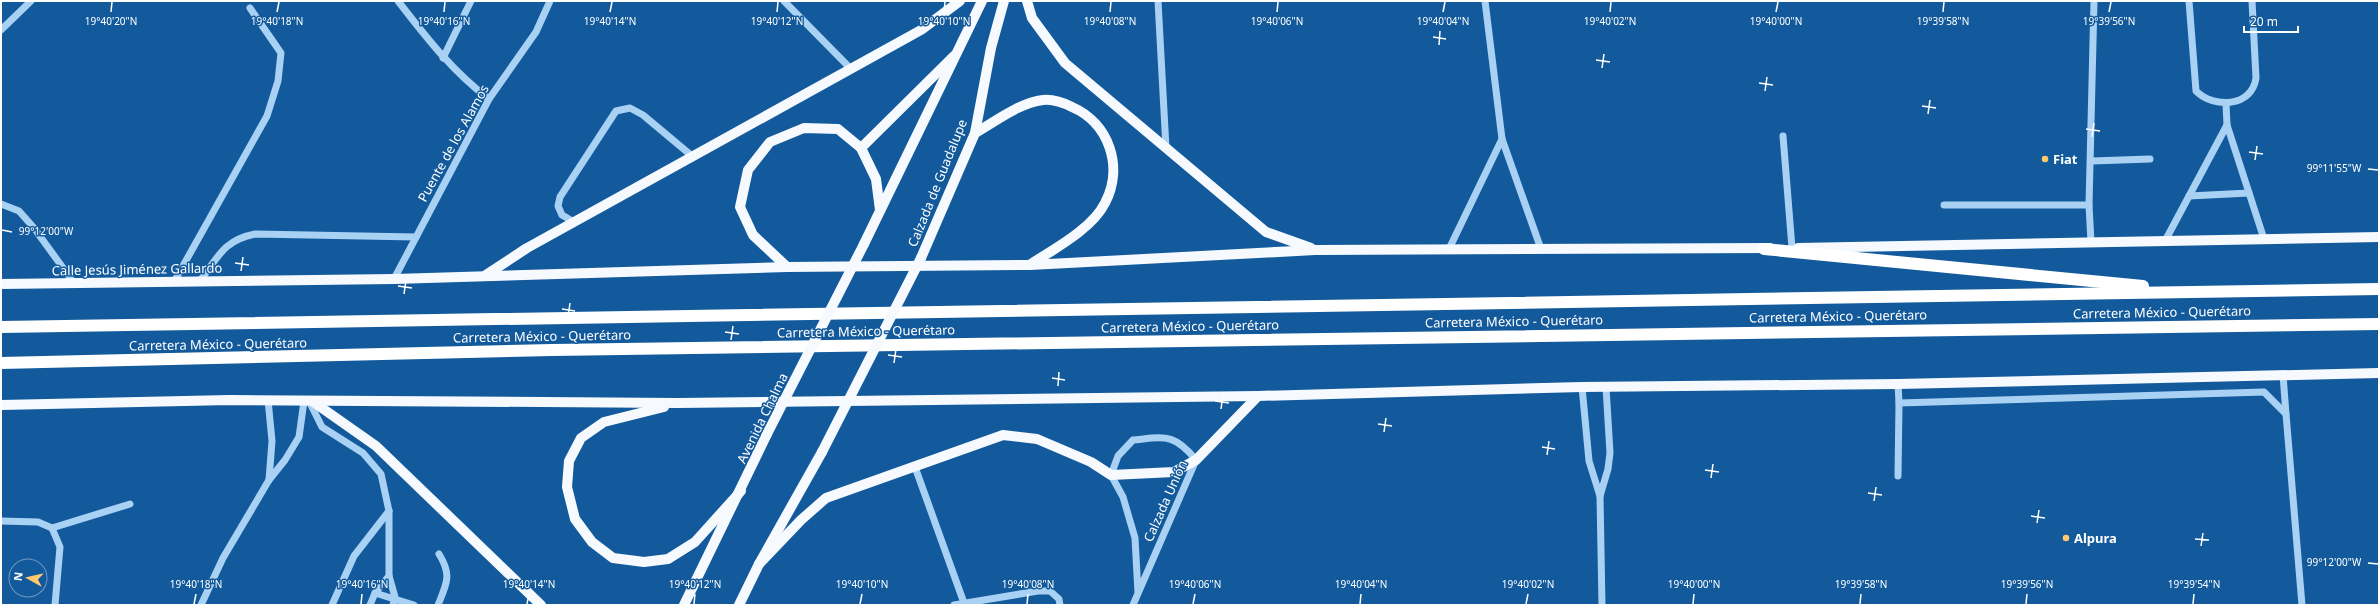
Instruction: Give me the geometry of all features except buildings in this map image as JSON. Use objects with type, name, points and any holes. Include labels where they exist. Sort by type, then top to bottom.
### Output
[{"type":"highway","points":[[1764,249],[2200,292]]},
{"type":"highway","name":"Carretera México - Querétaro","points":[[1,326],[2379,289]]},
{"type":"highway","name":"Carretera México - Querétaro","points":[[1,363],[552,350],[2379,324]]},
{"type":"main road","points":[[486,275],[527,248],[921,30],[960,1]]},
{"type":"main road","points":[[880,210],[961,49],[982,1]]},
{"type":"main road","name":"Calzada de Guadalupe","points":[[759,564],[822,452],[921,258],[975,132],[991,48],[1004,1]]},
{"type":"main road","points":[[1027,1],[1032,18],[1065,63],[1266,232],[1315,250]]},
{"type":"main road","points":[[861,148],[961,49]]},
{"type":"main road","points":[[975,132],[1025,105],[1044,100],[1064,103],[1085,113],[1100,127],[1108,141],[1112,157],[1112,180],[1105,204],[1085,228],[1030,265]]},
{"type":"main road","points":[[787,268],[753,235],[740,207],[748,170],[770,142],[804,128],[838,129],[861,148],[876,179],[880,210]]},
{"type":"main road","name":"Avenida Chalma","points":[[684,605],[741,491],[767,434],[880,210]]},
{"type":"main road","name":"Calle Jesús Jiménez Gallardo","points":[[1,284],[394,279],[486,275],[787,268],[1030,265],[1315,250],[1764,249],[2379,237]]},
{"type":"main road","points":[[1,405],[268,400],[678,403],[1258,396],[1582,387],[1898,384],[2379,373]]},
{"type":"main road","points":[[739,605],[759,564],[801,520],[826,498],[1003,436],[1037,439],[1091,462],[1111,475],[1174,472],[1196,460],[1258,396]]},
{"type":"main road","points":[[308,401],[376,446],[541,605]]},
{"type":"main road","points":[[678,403],[604,422],[581,438],[569,461],[567,487],[575,519],[592,542],[613,558],[644,562],[668,559],[695,542],[741,491]]},
{"type":"street","points":[[1,30],[31,1]]},
{"type":"street","points":[[398,1],[443,58],[465,80],[489,99]]},
{"type":"street","points":[[443,58],[471,1]]},
{"type":"street","name":"Puente de los Alamos","points":[[394,279],[489,99],[536,32],[550,1]]},
{"type":"street","points":[[784,1],[850,69]]},
{"type":"street","points":[[1158,1],[1166,148]]},
{"type":"street","points":[[1485,1],[1502,139],[1541,249]]},
{"type":"street","points":[[2092,242],[2090,205],[2094,1]]},
{"type":"street","points":[[2189,1],[2196,91],[2202,97],[2226,104],[2249,95],[2254,89],[2256,78],[2252,1]]},
{"type":"street","points":[[174,282],[267,116],[278,82],[281,53],[250,8]]},
{"type":"street","points":[[2226,104],[2227,124],[2264,239]]},
{"type":"street","points":[[574,222],[562,215],[558,206],[560,197],[616,111],[630,108],[643,115],[692,156]]},
{"type":"street","points":[[2165,241],[2227,124]]},
{"type":"street","points":[[1783,136],[1792,248]]},
{"type":"street","points":[[1449,250],[1502,139]]},
{"type":"street","points":[[2092,161],[2150,158]]},
{"type":"street","points":[[2189,196],[2249,193]]},
{"type":"street","points":[[1,204],[19,212],[34,228],[74,283]]},
{"type":"street","points":[[1944,205],[2090,205]]},
{"type":"street","points":[[200,281],[227,245],[239,237],[255,234],[416,237]]},
{"type":"street","points":[[2283,375],[2302,605]]},
{"type":"street","points":[[1898,384],[1900,403],[1898,476]]},
{"type":"street","points":[[1582,387],[1589,461],[1600,496]]},
{"type":"street","points":[[1602,605],[1600,496],[1609,460],[1606,387]]},
{"type":"street","points":[[1900,403],[2264,392],[2286,414]]},
{"type":"street","points":[[268,400],[272,441],[269,480]]},
{"type":"street","points":[[201,605],[223,558],[269,480],[285,460],[299,437],[308,401]]},
{"type":"street","points":[[308,401],[322,427],[362,453],[381,474],[389,511],[389,576],[395,597],[393,605]]},
{"type":"street","name":"Calzada Unión","points":[[1133,605],[1196,460],[1187,449],[1169,437],[1133,440],[1118,456],[1111,475],[1123,497],[1135,538],[1138,593]]},
{"type":"street","points":[[915,467],[964,603]]},
{"type":"street","points":[[1,521],[38,522],[52,528],[130,504]]},
{"type":"street","points":[[332,605],[354,556],[389,511]]},
{"type":"street","points":[[52,528],[60,547],[55,605]]},
{"type":"street","points":[[438,605],[448,580],[446,566],[439,554]]},
{"type":"street","points":[[370,605],[376,593],[389,576]]},
{"type":"street","points":[[954,605],[1038,591],[1050,591],[1059,599],[1060,605]]},
{"type":"street","points":[[376,593],[395,597],[414,605]]},
{"type":"place","name":"Fiat","points":[[2045,159]]},
{"type":"place","name":"Alpura","points":[[2066,538]]}]
